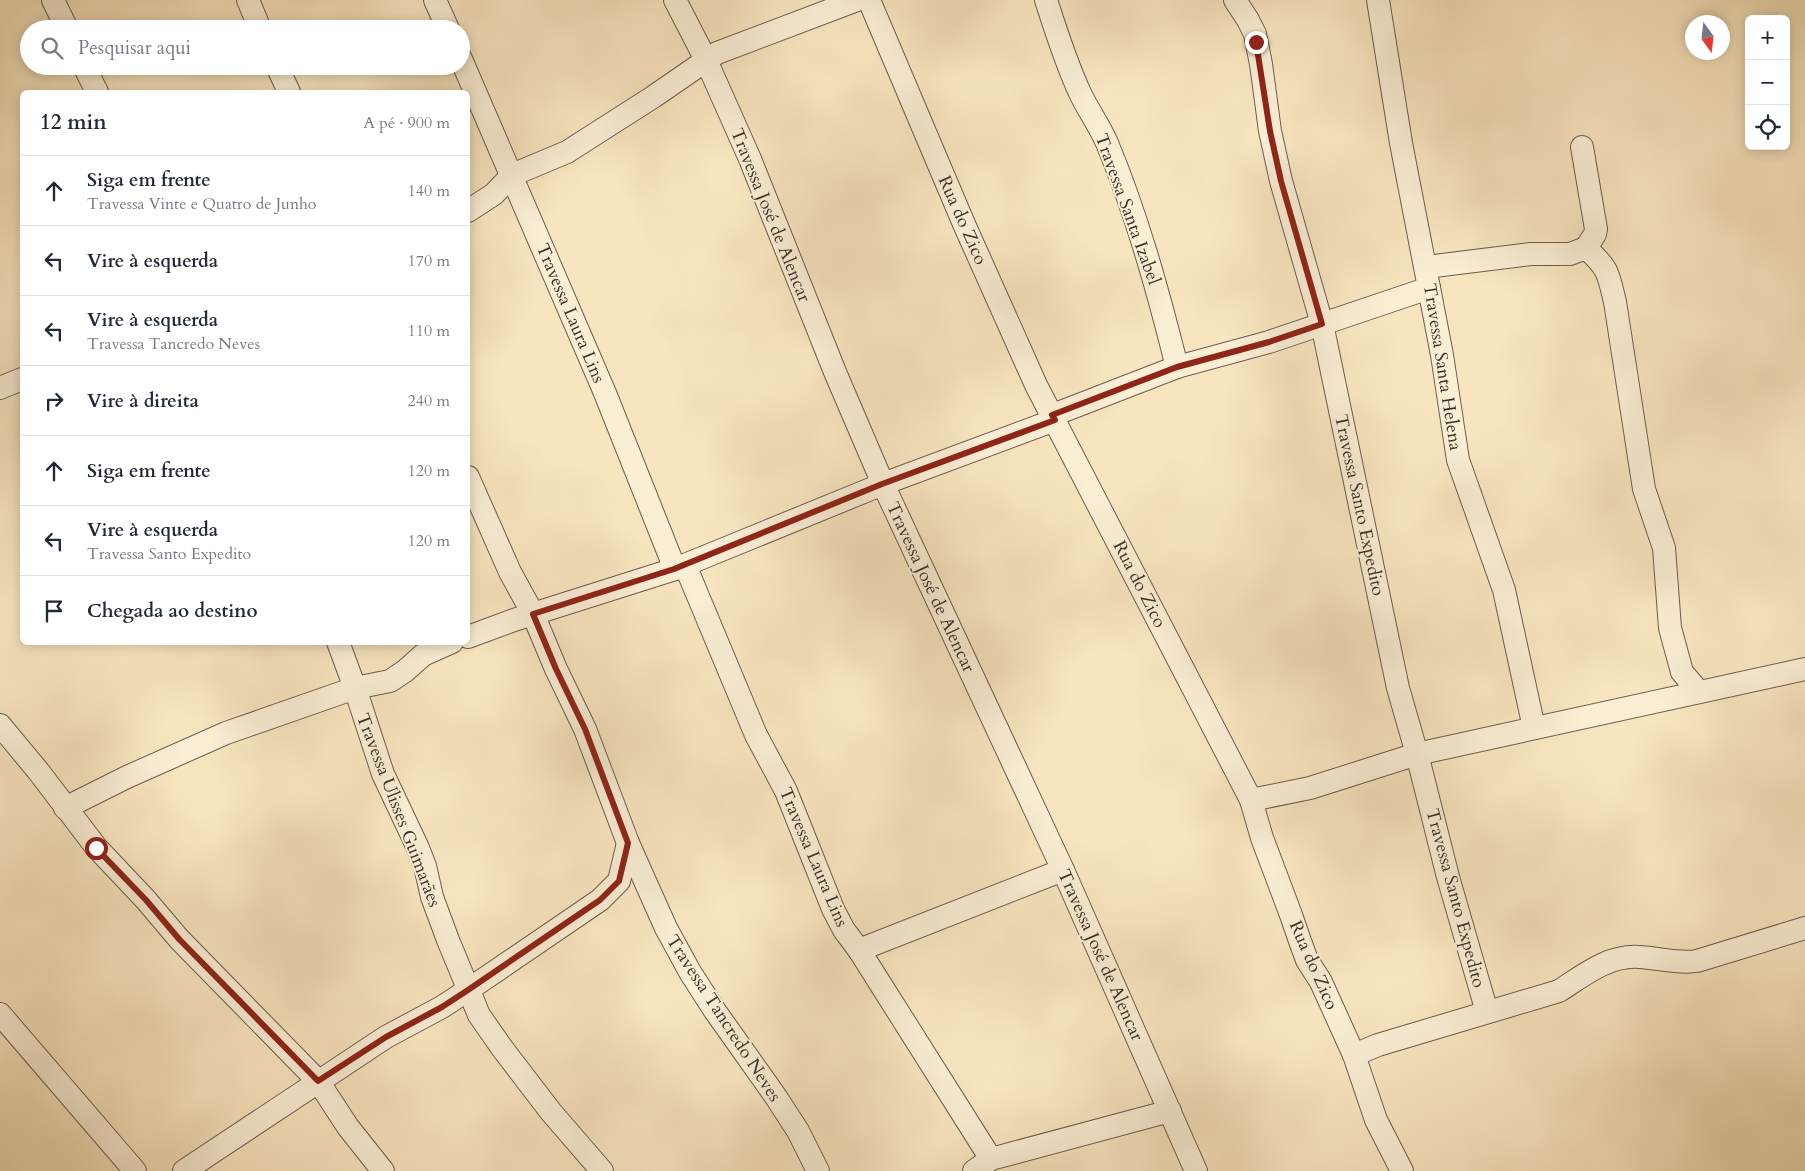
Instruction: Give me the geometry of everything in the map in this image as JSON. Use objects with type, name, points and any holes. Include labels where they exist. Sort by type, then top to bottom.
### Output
[{"type":"street","points":[[53,0],[63,20]]},
{"type":"street","points":[[248,0],[256,20]]},
{"type":"street","points":[[435,0],[444,20]]},
{"type":"street","name":"Travessa José de Alencar","points":[[674,0],[706,60],[750,159],[834,372],[882,484],[1063,870],[1196,1171]]},
{"type":"street","points":[[470,210],[494,194],[512,175],[567,152],[727,48],[857,0]]},
{"type":"street","name":"Rua do Zico","points":[[869,0],[1036,385],[1251,800],[1262,838],[1307,960],[1321,982],[1354,1055],[1376,1120],[1402,1171]]},
{"type":"street","name":"Travessa Santa Izabel","points":[[1046,0],[1070,68],[1081,94],[1106,141],[1120,178],[1153,277],[1177,367]]},
{"type":"street","name":"Travessa Santo Expedito","points":[[1235,0],[1248,20],[1254,34],[1261,64],[1270,131],[1281,181],[1322,324],[1398,688],[1417,754],[1448,878],[1487,1012]]},
{"type":"street","name":"Travessa Santa Helena","points":[[1378,0],[1401,143],[1428,278],[1458,460],[1504,590],[1534,728]]},
{"type":"street","points":[[88,75],[96,90]]},
{"type":"street","points":[[281,75],[288,90]]},
{"type":"street","name":"Travessa Laura Lins","points":[[466,75],[470,90]]},
{"type":"street","name":"Travessa Laura Lins","points":[[473,101],[512,175],[680,567],[756,735],[786,791],[833,909],[844,930],[859,950],[982,1165]]},
{"type":"street","points":[[470,636],[680,567],[882,484],[1177,367],[1269,342],[1322,324],[1428,278],[1531,254],[1570,254],[1586,248],[1596,229],[1582,147]]},
{"type":"street","points":[[1586,248],[1602,264],[1609,276],[1644,489],[1664,548],[1670,628],[1682,672],[1699,692]]},
{"type":"street","points":[[0,388],[20,380]]},
{"type":"street","name":"Travessa Tancredo Neves","points":[[470,482],[510,572],[533,614],[556,669],[585,729],[628,843],[666,928],[690,972],[798,1131],[818,1171]]},
{"type":"street","name":"Travessa Ulisses Guimarães","points":[[339,645],[355,688],[382,774],[418,848],[432,897],[479,1015],[551,1112],[602,1171]]},
{"type":"street","points":[[65,808],[128,776],[226,733],[355,688],[390,681],[405,672],[423,655],[445,645]]},
{"type":"street","points":[[1251,800],[1310,788],[1417,754],[1805,668]]},
{"type":"street","points":[[0,725],[39,772],[96,848],[146,900],[179,939],[318,1081],[348,1127],[383,1171]]},
{"type":"street","points":[[184,1171],[386,1037],[442,1007],[600,900],[614,887],[621,876],[628,843]]},
{"type":"street","points":[[859,950],[1063,870]]},
{"type":"street","points":[[1354,1055],[1378,1045],[1559,991],[1606,962],[1637,957],[1680,962],[1697,961],[1805,928]]},
{"type":"street","points":[[0,1014],[135,1171]]},
{"type":"street","points":[[982,1165],[1170,1111]]},
{"type":"route","points":[[96,848],[146,900],[179,939],[318,1081],[386,1037],[442,1007],[600,900],[619,881],[628,843],[585,729],[556,669],[533,614],[674,569],[882,484],[1055,420],[1052,415],[1177,367],[1269,342],[1322,324],[1281,181],[1270,131],[1261,64],[1256,42]]}]
